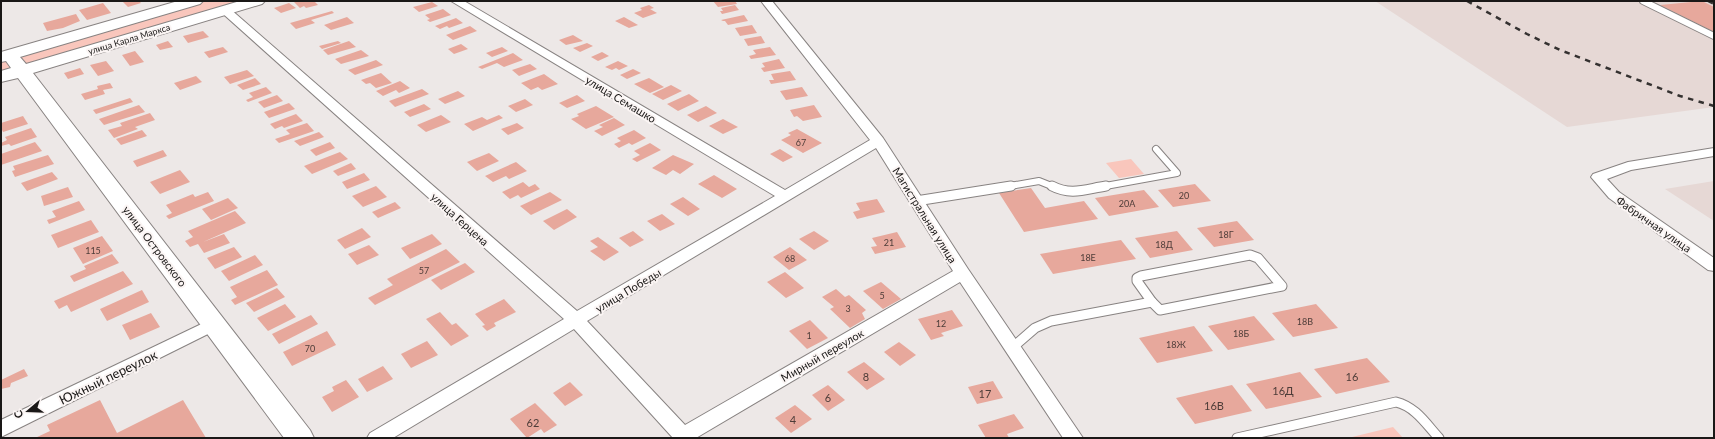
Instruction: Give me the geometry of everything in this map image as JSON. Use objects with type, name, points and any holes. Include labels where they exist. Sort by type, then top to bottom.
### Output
[{"type":"main road","name":"улица Карла Маркса","points":[[1,77],[11,61],[195,1]]},
{"type":"main road","name":"улица Карла Маркса","points":[[11,61],[257,1]]},
{"type":"main road","name":"улица Островского","points":[[11,61],[300,438]]},
{"type":"street","name":"Магистральная улица","points":[[766,1],[878,141],[962,273],[1073,438]]},
{"type":"street","name":"улица Семашко","points":[[465,2],[785,196]]},
{"type":"street","name":"улица Герцена","points":[[225,10],[576,320],[684,437]]},
{"type":"street","name":"улица Победы","points":[[377,438],[878,141]]},
{"type":"street","name":"Фабричная улица","points":[[1714,152],[1628,166],[1598,177],[1614,195],[1714,266]]},
{"type":"street","name":"Мирный переулок","points":[[684,437],[962,273]]},
{"type":"street","name":"Южный переулок","points":[[1,429],[214,324]]},
{"type":"lane","points":[[1643,1],[1714,36]]},
{"type":"lane","points":[[916,201],[1039,181],[1060,190],[1070,192],[1177,173],[1156,149]]},
{"type":"lane","points":[[1250,255],[1258,258],[1282,286],[1165,310],[1160,310],[1152,302],[1137,281],[1137,278],[1250,255]]},
{"type":"lane","points":[[1012,348],[1035,328],[1051,321],[1152,302]]},
{"type":"lane","points":[[1237,438],[1396,402],[1404,403],[1411,408],[1440,438]]},
{"type":"shaded area","points":[[195,1],[257,1],[1,77],[1,57]]},
{"type":"shaded area","points":[[1375,1],[1714,1],[1714,107],[1567,127]]},
{"type":"shaded area","points":[[1131,159],[1144,174],[1119,178],[1106,163]]},
{"type":"shaded area","points":[[1714,181],[1714,221],[1665,189]]},
{"type":"shaded area","points":[[1393,427],[1403,438],[1348,438]]},
{"type":"building","points":[[122,1],[139,1],[141,3],[128,7]]},
{"type":"building","points":[[314,1],[318,5],[306,8],[304,6],[300,8],[294,2]]},
{"type":"building","points":[[713,1],[735,1],[737,4],[718,7]]},
{"type":"building","points":[[1702,1],[1714,7],[1714,32],[1660,5]]},
{"type":"building","points":[[432,2],[438,6],[419,12],[413,7]]},
{"type":"building","points":[[103,3],[111,13],[87,20],[79,10]]},
{"type":"building","points":[[289,3],[296,8],[281,13],[274,8]]},
{"type":"building","points":[[649,5],[654,8],[650,9],[657,13],[643,18],[634,13],[642,10],[640,8]]},
{"type":"building","points":[[735,5],[739,10],[722,14],[720,11],[723,11],[721,8]]},
{"type":"building","points":[[443,9],[451,15],[430,22],[427,20],[430,19],[425,15]]},
{"type":"building","points":[[332,11],[334,13],[311,20],[315,23],[296,29],[290,23]]},
{"type":"building","points":[[76,14],[80,21],[63,28],[47,31],[43,23]]},
{"type":"building","points":[[744,15],[748,21],[728,25],[725,21],[721,20]]},
{"type":"building","points":[[347,17],[354,23],[331,30],[324,25]]},
{"type":"building","points":[[624,17],[638,25],[629,28],[615,21]]},
{"type":"building","points":[[456,18],[463,23],[449,28],[447,26],[440,29],[435,26]]},
{"type":"building","points":[[752,25],[757,33],[740,36],[735,28]]},
{"type":"building","points":[[470,26],[477,31],[453,40],[446,35]]},
{"type":"building","points":[[203,31],[209,37],[188,43],[183,36]]},
{"type":"building","points":[[573,35],[583,41],[566,45],[559,40]]},
{"type":"building","points":[[761,36],[765,43],[748,46],[744,39]]},
{"type":"building","points":[[168,41],[173,47],[160,50],[156,45]]},
{"type":"building","points":[[338,41],[341,43],[322,49],[319,46]]},
{"type":"building","points":[[349,41],[356,47],[328,55],[323,50]]},
{"type":"building","points":[[587,43],[593,46],[580,52],[573,48]]},
{"type":"building","points":[[461,44],[468,49],[454,54],[448,49]]},
{"type":"building","points":[[223,47],[228,52],[209,58],[204,52]]},
{"type":"building","points":[[502,47],[508,51],[492,57],[486,53]]},
{"type":"building","points":[[770,47],[776,55],[751,59],[749,56],[756,54],[753,50]]},
{"type":"building","points":[[361,50],[369,56],[341,64],[335,59]]},
{"type":"building","points":[[135,51],[144,62],[130,66],[122,55]]},
{"type":"building","points":[[602,52],[609,56],[598,61],[591,57]]},
{"type":"building","points":[[513,53],[523,60],[504,67],[497,63],[482,69],[478,67]]},
{"type":"building","points":[[779,59],[785,68],[764,72],[761,68],[765,67],[762,63]]},
{"type":"building","points":[[376,60],[383,65],[355,75],[348,70]]},
{"type":"building","points":[[106,61],[114,71],[98,76],[90,65]]},
{"type":"building","points":[[618,61],[628,66],[619,70],[616,68],[612,70],[605,67]]},
{"type":"building","points":[[530,64],[537,69],[519,76],[512,70]]},
{"type":"building","points":[[80,68],[84,74],[68,79],[64,73]]},
{"type":"building","points":[[633,69],[641,73],[627,79],[620,75]]},
{"type":"building","points":[[247,70],[254,76],[230,84],[224,77]]},
{"type":"building","points":[[790,71],[796,80],[771,84],[769,80],[774,80],[771,74]]},
{"type":"building","points":[[381,73],[392,83],[376,88],[370,83],[366,84],[361,80]]},
{"type":"building","points":[[544,74],[558,84],[542,90],[538,87],[531,90],[521,83]]},
{"type":"building","points":[[196,76],[202,82],[180,90],[174,83]]},
{"type":"building","points":[[255,78],[261,84],[243,90],[237,85]]},
{"type":"building","points":[[649,78],[664,87],[650,93],[634,84]]},
{"type":"building","points":[[400,81],[410,88],[399,93],[396,90],[383,96],[376,91]]},
{"type":"building","points":[[110,83],[113,88],[103,90],[105,94],[85,100],[81,94],[98,89],[97,86]]},
{"type":"building","points":[[671,85],[682,91],[663,100],[652,94]]},
{"type":"building","points":[[266,87],[272,93],[248,102],[246,100],[253,97],[249,93]]},
{"type":"building","points":[[802,87],[808,96],[786,100],[780,91]]},
{"type":"building","points":[[422,89],[429,94],[395,107],[389,101]]},
{"type":"building","points":[[458,91],[465,96],[445,104],[438,99]]},
{"type":"building","points":[[689,94],[699,101],[678,111],[667,104]]},
{"type":"building","points":[[277,95],[283,101],[264,108],[258,102]]},
{"type":"building","points":[[577,95],[585,101],[567,108],[559,103]]},
{"type":"building","points":[[130,98],[133,102],[96,114],[93,110]]},
{"type":"building","points":[[525,99],[533,105],[516,112],[508,106]]},
{"type":"building","points":[[289,103],[295,109],[269,118],[264,112]]},
{"type":"building","points":[[424,104],[431,109],[410,117],[404,112]]},
{"type":"building","points":[[139,105],[145,112],[104,125],[99,119]]},
{"type":"building","points":[[814,105],[822,117],[803,121],[797,116],[794,117],[790,110]]},
{"type":"building","points":[[596,106],[614,117],[586,129],[571,119],[579,116],[577,114]]},
{"type":"building","points":[[706,106],[717,113],[698,122],[687,115]]},
{"type":"building","points":[[150,113],[155,120],[135,127],[138,129],[114,138],[108,130],[122,126],[120,123]]},
{"type":"building","points":[[296,114],[303,121],[284,128],[282,126],[275,129],[270,124]]},
{"type":"building","points":[[441,115],[451,122],[426,132],[417,125]]},
{"type":"building","points":[[499,115],[503,118],[473,131],[464,124],[482,117],[487,120]]},
{"type":"building","points":[[23,116],[28,124],[3,132],[1,123]]},
{"type":"building","points":[[614,118],[625,125],[602,136],[594,131],[603,127],[599,125]]},
{"type":"building","points":[[723,119],[738,127],[723,134],[709,126]]},
{"type":"building","points":[[307,123],[314,131],[279,143],[275,139],[290,134],[286,130]]},
{"type":"building","points":[[517,123],[524,128],[508,135],[501,129]]},
{"type":"building","points":[[31,128],[37,137],[11,146],[9,144],[1,146],[1,143],[7,140],[5,137]]},
{"type":"building","points":[[797,129],[822,143],[803,153],[781,140],[791,135],[788,133]]},
{"type":"building","points":[[142,130],[147,136],[121,145],[116,139]]},
{"type":"building","points":[[634,130],[646,138],[632,145],[629,143],[619,148],[614,144],[621,141],[617,138]]},
{"type":"building","points":[[319,132],[324,137],[300,146],[294,141]]},
{"type":"building","points":[[35,142],[42,151],[1,165],[1,154]]},
{"type":"building","points":[[330,142],[335,148],[316,156],[310,150]]},
{"type":"building","points":[[650,143],[661,150],[637,162],[632,159],[640,155],[634,151]]},
{"type":"building","points":[[780,149],[793,157],[783,162],[770,154]]},
{"type":"building","points":[[163,150],[167,156],[137,167],[133,161]]},
{"type":"building","points":[[340,152],[348,159],[312,174],[304,166]]},
{"type":"building","points":[[489,153],[499,161],[477,171],[467,162]]},
{"type":"building","points":[[48,155],[54,164],[15,177],[12,171],[15,170],[13,166]]},
{"type":"building","points":[[673,155],[694,164],[680,174],[673,170],[666,175],[652,168]]},
{"type":"building","points":[[516,162],[527,171],[509,179],[506,176],[493,182],[485,176]]},
{"type":"building","points":[[351,163],[356,169],[338,176],[333,171]]},
{"type":"building","points":[[180,170],[190,182],[160,194],[150,182]]},
{"type":"building","points":[[52,172],[58,179],[27,191],[21,183]]},
{"type":"building","points":[[364,173],[370,180],[347,189],[342,182]]},
{"type":"building","points":[[714,175],[737,189],[722,198],[698,184]]},
{"type":"building","points":[[523,182],[529,187],[535,184],[540,189],[521,198],[518,195],[510,199],[502,192]]},
{"type":"building","points":[[1195,184],[1211,201],[1173,207],[1158,190]]},
{"type":"building","points":[[376,186],[387,197],[363,207],[352,196]]},
{"type":"building","points":[[68,187],[73,197],[44,206],[41,196]]},
{"type":"building","points":[[1031,188],[1045,208],[1084,201],[1098,219],[1024,232],[999,193]]},
{"type":"building","points":[[1144,190],[1159,207],[1109,216],[1095,198]]},
{"type":"building","points":[[208,192],[214,201],[169,219],[166,216],[172,213],[166,205],[193,194],[195,197]]},
{"type":"building","points":[[550,192],[562,200],[531,215],[520,206]]},
{"type":"building","points":[[683,197],[700,209],[688,216],[670,204]]},
{"type":"building","points":[[228,198],[238,208],[211,220],[202,209]]},
{"type":"building","points":[[877,199],[885,212],[857,219],[853,212],[860,210],[856,203]]},
{"type":"building","points":[[79,201],[85,210],[49,224],[47,220],[56,217],[52,211]]},
{"type":"building","points":[[395,202],[401,208],[378,218],[372,212]]},
{"type":"building","points":[[567,209],[577,217],[554,230],[543,221]]},
{"type":"building","points":[[235,211],[246,223],[203,242],[224,234],[230,243],[204,253],[198,244],[190,247],[185,241],[193,237],[188,231]]},
{"type":"building","points":[[662,214],[675,224],[660,231],[647,221]]},
{"type":"building","points":[[91,220],[99,232],[58,248],[51,235]]},
{"type":"building","points":[[1237,221],[1254,240],[1214,247],[1197,228]]},
{"type":"building","points":[[362,228],[371,237],[345,249],[337,240]]},
{"type":"building","points":[[633,231],[644,240],[630,247],[619,238]]},
{"type":"building","points":[[814,231],[829,241],[814,250],[799,239]]},
{"type":"building","points":[[1177,231],[1193,250],[1150,258],[1135,238]]},
{"type":"building","points":[[897,232],[906,247],[875,254],[871,247],[877,246],[872,238]]},
{"type":"building","points":[[432,234],[442,244],[410,259],[401,248]]},
{"type":"building","points":[[102,236],[113,251],[83,264],[73,248]]},
{"type":"building","points":[[598,237],[619,252],[604,261],[590,251],[598,247],[590,241]]},
{"type":"building","points":[[1121,240],[1136,259],[1053,274],[1040,254]]},
{"type":"building","points":[[369,245],[379,255],[357,265],[348,254]]},
{"type":"building","points":[[234,247],[242,257],[215,269],[207,258]]},
{"type":"building","points":[[790,247],[807,260],[789,270],[773,257]]},
{"type":"building","points":[[446,249],[460,262],[375,305],[368,298],[393,285],[387,279]]},
{"type":"building","points":[[112,254],[119,263],[74,282],[70,276],[86,269],[84,266]]},
{"type":"building","points":[[255,255],[263,265],[229,281],[221,271]]},
{"type":"building","points":[[465,263],[475,272],[441,290],[431,280]]},
{"type":"building","points":[[267,270],[278,285],[235,305],[231,300],[237,297],[230,287]]},
{"type":"building","points":[[123,271],[133,284],[71,312],[67,305],[59,309],[54,301]]},
{"type":"building","points":[[785,272],[804,288],[786,298],[767,282]]},
{"type":"building","points":[[881,282],[901,299],[883,309],[863,291]]},
{"type":"building","points":[[277,288],[285,297],[254,312],[246,303]]},
{"type":"building","points":[[836,289],[845,297],[849,295],[866,310],[862,313],[865,319],[850,328],[830,309],[834,307],[822,297]]},
{"type":"building","points":[[142,290],[149,302],[107,321],[100,309]]},
{"type":"building","points":[[504,299],[516,312],[494,323],[496,326],[487,331],[482,326],[485,325],[475,314]]},
{"type":"building","points":[[285,304],[296,317],[268,331],[257,318]]},
{"type":"building","points":[[1316,304],[1338,328],[1293,337],[1272,313]]},
{"type":"building","points":[[952,310],[963,326],[941,333],[944,336],[931,340],[918,319]]},
{"type":"building","points":[[440,312],[452,325],[456,323],[469,336],[451,346],[426,319]]},
{"type":"building","points":[[151,313],[160,327],[130,340],[122,325]]},
{"type":"building","points":[[311,315],[318,324],[279,344],[272,334]]},
{"type":"building","points":[[1254,316],[1275,340],[1228,350],[1208,326]]},
{"type":"building","points":[[810,320],[828,338],[807,349],[789,331]]},
{"type":"building","points":[[1194,326],[1213,351],[1157,363],[1139,338]]},
{"type":"building","points":[[327,331],[336,345],[292,366],[283,352]]},
{"type":"building","points":[[427,341],[438,355],[411,368],[401,354]]},
{"type":"building","points":[[899,342],[916,355],[900,366],[884,352]]},
{"type":"building","points":[[1367,358],[1390,382],[1336,394],[1314,369]]},
{"type":"building","points":[[864,362],[885,379],[867,390],[847,372]]},
{"type":"building","points":[[383,366],[393,379],[367,392],[358,379]]},
{"type":"building","points":[[24,369],[28,376],[11,383],[10,387],[1,389],[1,380]]},
{"type":"building","points":[[1300,372],[1322,397],[1266,409],[1246,384]]},
{"type":"building","points":[[346,380],[359,397],[332,412],[322,397],[334,391],[332,387]]},
{"type":"building","points":[[993,381],[1003,398],[977,404],[968,387]]},
{"type":"building","points":[[570,382],[583,395],[565,406],[553,393]]},
{"type":"building","points":[[828,385],[845,400],[828,411],[812,395]]},
{"type":"building","points":[[1232,385],[1252,411],[1195,424],[1176,398]]},
{"type":"building","points":[[100,400],[117,433],[183,400],[206,438],[35,438],[50,431],[47,425]]},
{"type":"building","points":[[535,403],[557,425],[544,433],[541,429],[527,438],[510,419]]},
{"type":"building","points":[[795,405],[812,419],[791,433],[775,418]]},
{"type":"building","points":[[1014,414],[1024,428],[1007,434],[1009,438],[986,438],[978,425]]},
{"type":"railway","points":[[1467,1],[1527,34],[1560,50],[1680,96],[1714,106]]},
{"type":"railway","points":[[1708,1],[1714,4]]}]
